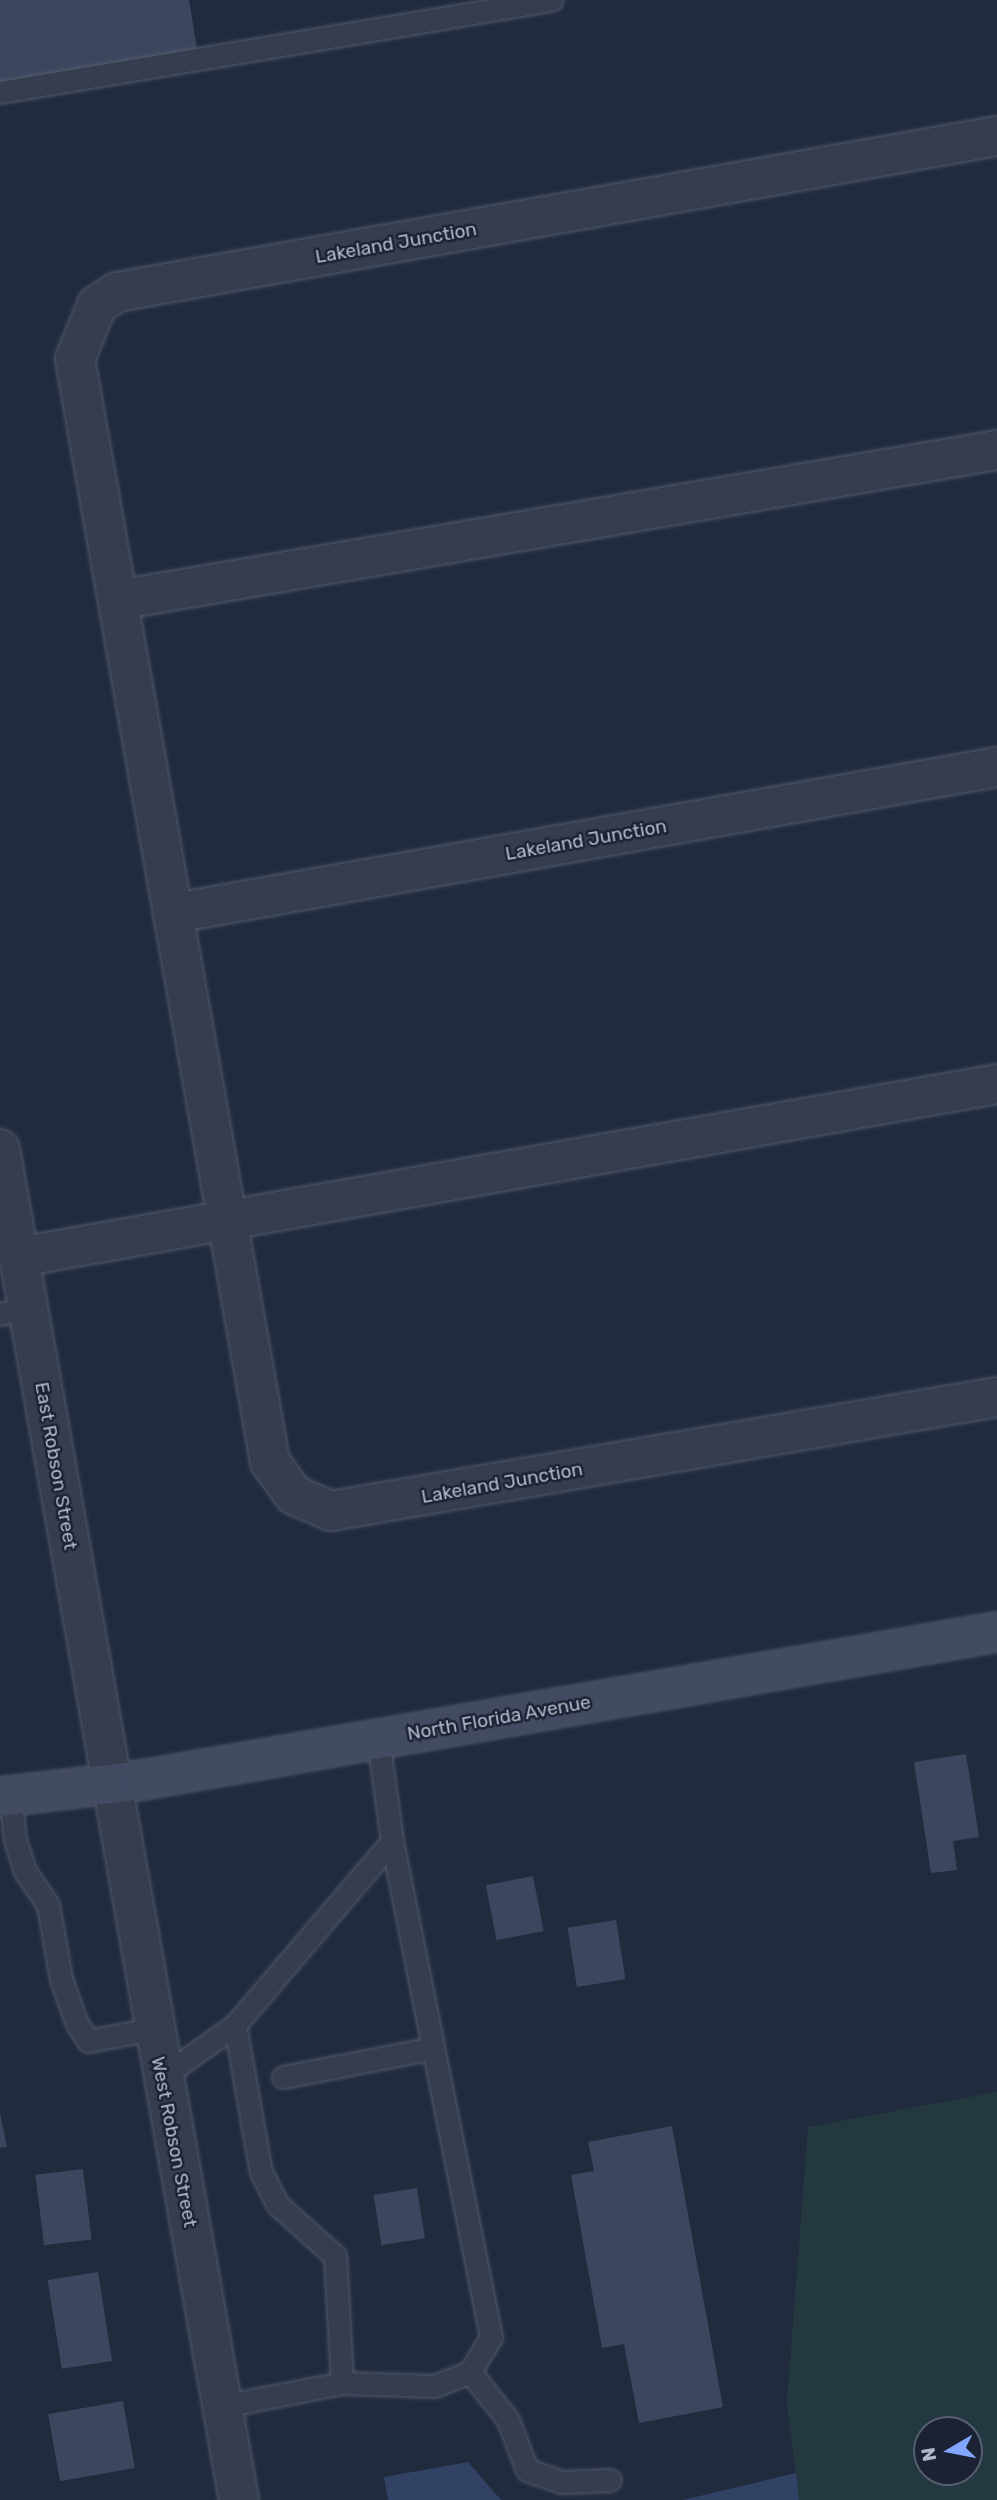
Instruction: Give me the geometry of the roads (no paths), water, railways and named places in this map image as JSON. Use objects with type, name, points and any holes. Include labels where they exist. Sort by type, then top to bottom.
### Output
[{"type":"street","name":"Lakeland Junction","points":[[997,136],[117,292],[97,306],[75,359],[270,1462],[294,1495],[331,1511],[997,1396]]},
{"type":"street","points":[[118,600],[997,450]]},
{"type":"street","name":"Lakeland Junction","points":[[175,913],[997,767]]},
{"type":"street","points":[[19,1257],[997,1084]]},
{"type":"street","name":"East Robson Street","points":[[0,1149],[19,1257],[14,1311],[111,1784]]},
{"type":"street","name":"North Florida Avenue","points":[[5,1796],[111,1784],[997,1632]]},
{"type":"street","name":"West Robson Street","points":[[111,1784],[152,2029],[239,2500]]},
{"type":"lane","points":[[0,92],[551,0]]},
{"type":"lane","points":[[222,2406],[342,2383],[434,2386],[470,2372],[491,2337],[392,1841],[378,1739]]},
{"type":"lane","points":[[5,1796],[25,1871],[48,1905],[61,1979],[77,2024],[88,2040],[152,2029]]},
{"type":"lane","points":[[162,2077],[235,2025],[392,1841]]},
{"type":"lane","points":[[235,2025],[261,2172],[277,2204],[335,2256],[342,2383]]},
{"type":"lane","points":[[283,2077],[433,2048]]},
{"type":"lane","points":[[470,2372],[508,2420],[527,2470],[562,2482],[610,2480]]},
{"type":"water","points":[[468,2462],[501,2500],[388,2500],[384,2477]]},
{"type":"water","points":[[796,2473],[799,2500],[683,2500]]}]
